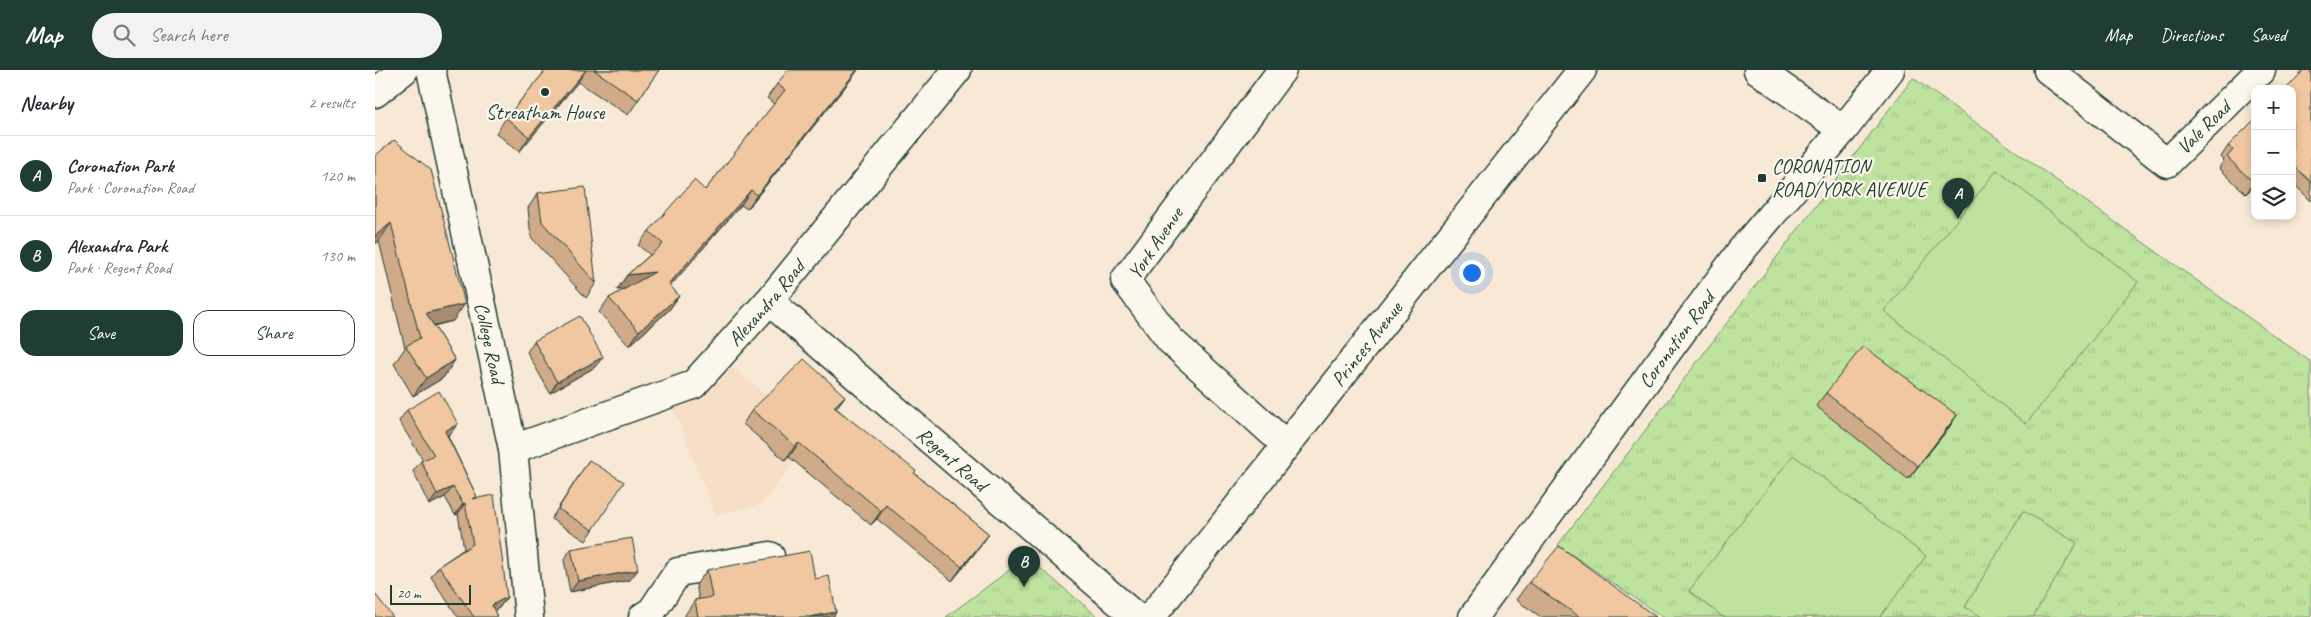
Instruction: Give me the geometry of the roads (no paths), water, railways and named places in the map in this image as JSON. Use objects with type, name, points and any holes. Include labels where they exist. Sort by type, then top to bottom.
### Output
[{"type":"street","points":[[375,93],[404,70]]},
{"type":"street","name":"College Road","points":[[431,70],[513,449],[529,617]]},
{"type":"street","name":"Alexandra Road","points":[[513,449],[693,385],[769,302],[957,70]]},
{"type":"street","name":"York Avenue","points":[[1282,70],[1125,280],[1170,340],[1285,444]]},
{"type":"street","name":"Princes Avenue","points":[[1151,617],[1285,444],[1582,70]]},
{"type":"street","points":[[1758,70],[1843,130]]},
{"type":"street","name":"Coronation Road","points":[[1475,616],[1741,251],[1843,130],[1890,70]]},
{"type":"street","name":"Vale Road","points":[[2048,70],[2167,163],[2261,70]]},
{"type":"street","name":"Regent Road","points":[[769,302],[1135,617]]},
{"type":"street","points":[[643,617],[652,611],[678,572],[770,556]]},
{"type":"place","name":"Streatham House","points":[[545,92]]},
{"type":"place","name":"CORONATION ROAD/YORK AVENUE","points":[[1762,178]]},
{"type":"place","name":"Coronation Park","points":[[1958,219]]},
{"type":"place","name":"Alexandra Park","points":[[1024,587]]}]
